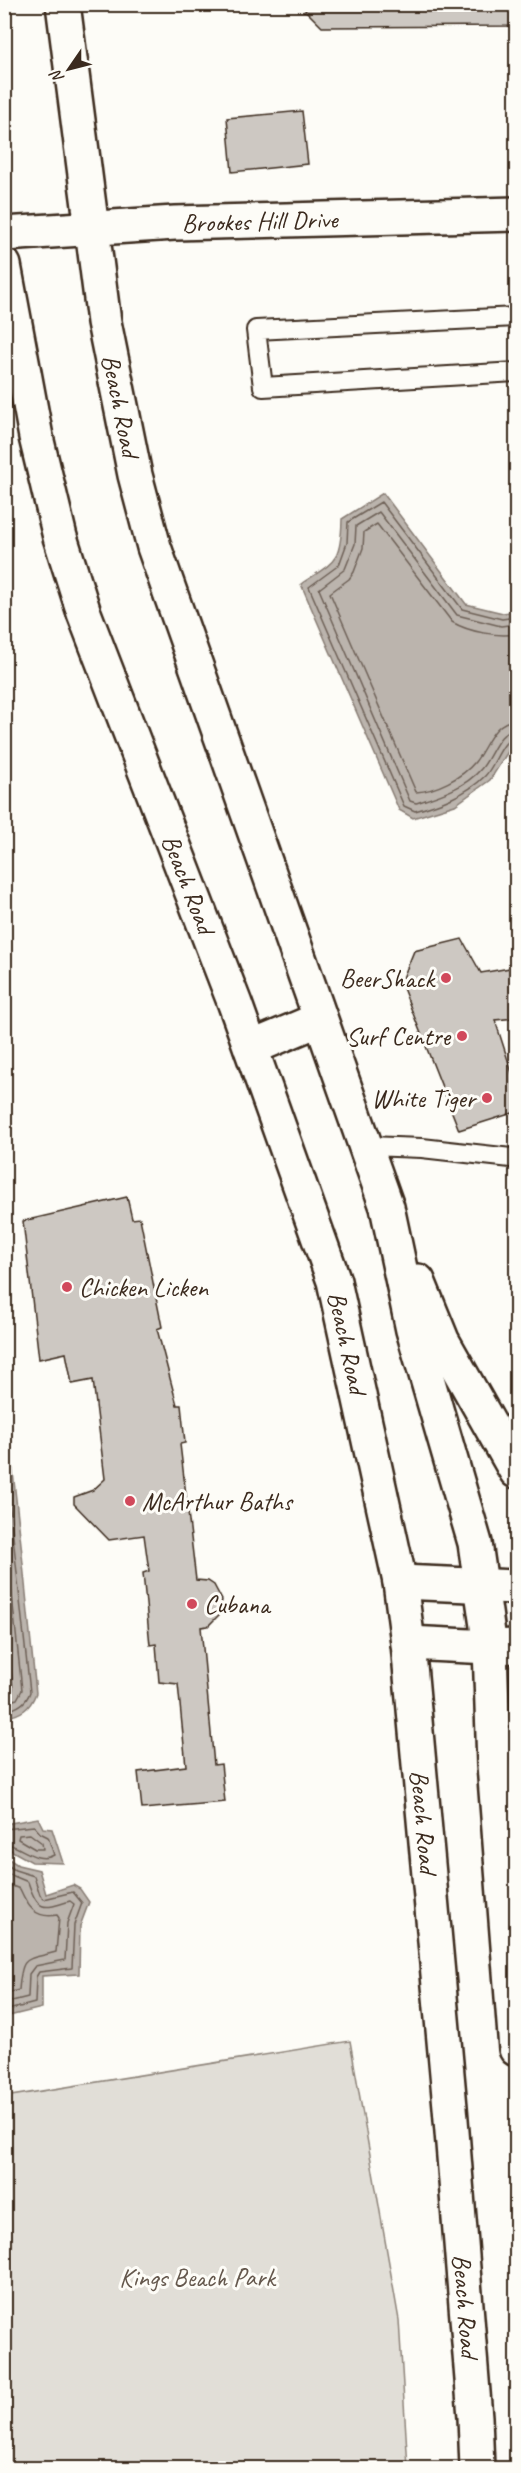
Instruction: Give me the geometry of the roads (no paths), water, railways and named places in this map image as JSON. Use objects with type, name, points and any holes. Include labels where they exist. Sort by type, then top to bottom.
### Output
[{"type":"main road","name":"Beach Road","points":[[63,4],[106,334],[135,475],[154,547],[320,1019],[368,1146],[387,1207],[413,1330],[475,1543],[481,1586],[503,1647],[494,1766],[516,2049]]},
{"type":"main road","name":"Brookes Hill Drive","points":[[4,234],[176,223],[516,214]]},
{"type":"main road","name":"Beach Road","points":[[4,265],[36,437],[60,537],[84,613],[251,1048],[334,1281],[400,1582],[408,1643],[449,2096],[475,2416],[477,2469]]},
{"type":"main road","points":[[251,1048],[320,1019]]},
{"type":"main road","points":[[387,1207],[442,1340],[516,1471]]},
{"type":"main road","points":[[400,1582],[516,1587]]},
{"type":"main road","points":[[408,1643],[503,1647]]},
{"type":"lane","points":[[516,317],[256,330],[263,387],[516,372]]},
{"type":"lane","points":[[368,1146],[422,1148],[512,1158]]},
{"type":"water","points":[[383,493],[466,604],[503,613],[516,611],[516,739],[490,780],[455,805],[413,818],[399,810],[301,584],[329,565],[338,553],[342,519]]},
{"type":"water","points":[[4,1420],[10,1445],[36,1693],[24,1710],[16,1715],[5,1717]]},
{"type":"water","points":[[38,1818],[43,1828],[52,1829],[63,1863],[32,1862],[5,1847],[5,1824]]},
{"type":"water","points":[[4,1856],[18,1865],[39,1870],[46,1894],[73,1885],[80,1889],[89,1902],[80,1926],[79,1974],[42,1976],[42,2008],[5,2017]]},
{"type":"place","name":"BeerShack","points":[[446,978]]},
{"type":"place","name":"Surf Centre","points":[[462,1036]]},
{"type":"place","name":"White Tiger","points":[[487,1098]]},
{"type":"place","name":"Chicken Licken","points":[[67,1287]]},
{"type":"place","name":"McArthur Baths","points":[[130,1501]]},
{"type":"place","name":"Cubana","points":[[192,1604]]},
{"type":"park label","name":"Kings Beach Park","points":[[197,2277]]}]
